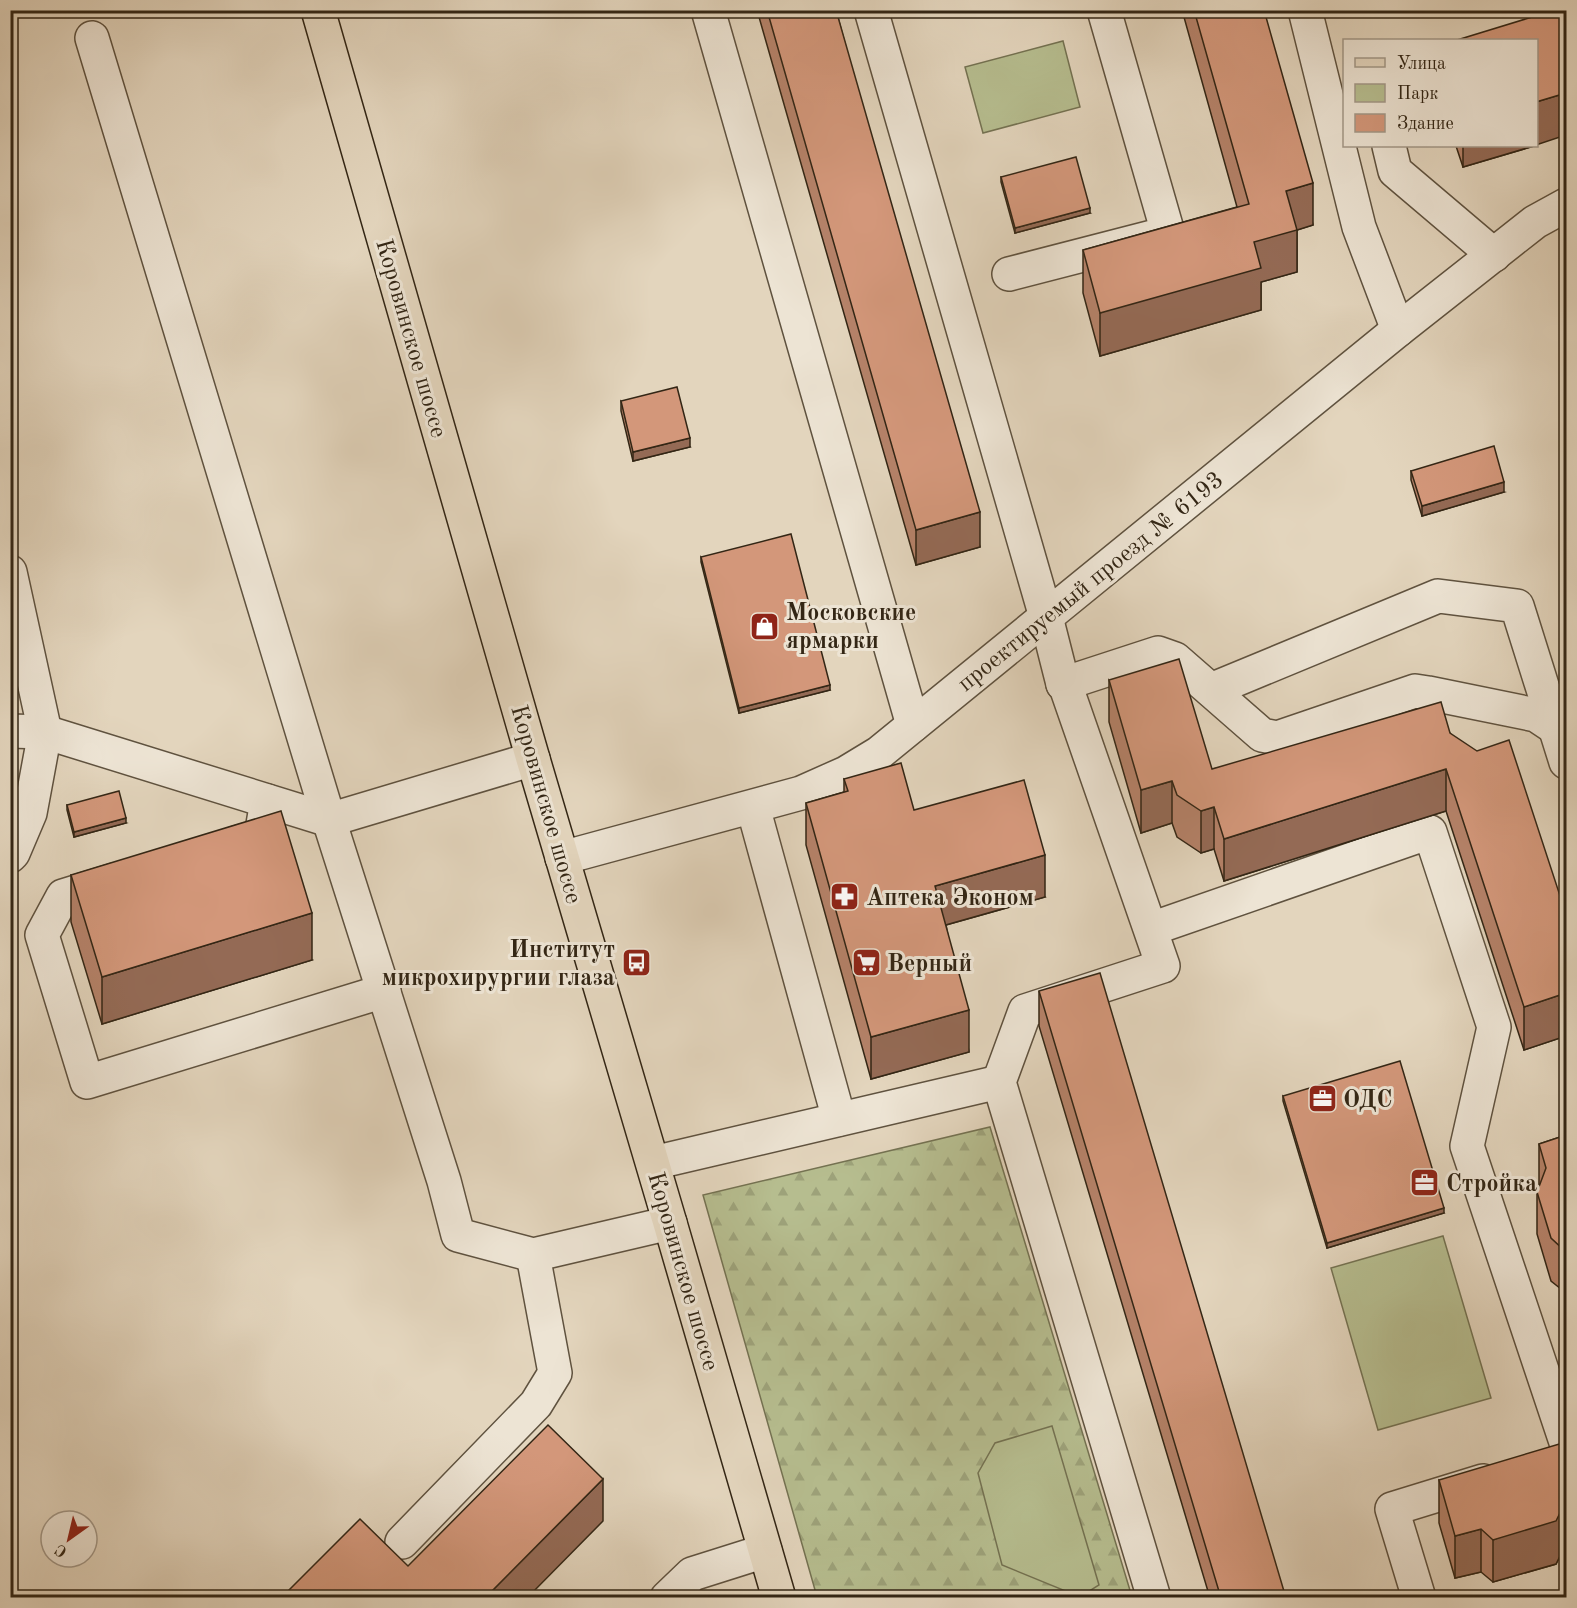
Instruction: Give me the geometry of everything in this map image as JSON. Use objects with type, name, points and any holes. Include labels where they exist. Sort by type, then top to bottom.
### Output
[{"type":"main road","name":"Коровинское шоссе","points":[[318,10],[533,759],[779,1598]]},
{"type":"street","points":[[708,10],[913,725]]},
{"type":"street","points":[[871,10],[1046,617],[1063,684],[1065,684],[1163,966],[1025,1011],[999,1082],[1154,1598]]},
{"type":"street","points":[[1009,274],[1168,233],[1104,10]]},
{"type":"street","points":[[1305,10],[1359,227],[1398,330]]},
{"type":"street","points":[[92,38],[329,820],[444,1181],[458,1235],[533,1255],[670,1223]]},
{"type":"street","points":[[1389,147],[1395,171],[1494,255]]},
{"type":"street","name":"проектируемый проезд № 6193","points":[[562,858],[801,793],[846,773],[879,753],[1398,330],[1535,222],[1566,205]]},
{"type":"street","points":[[10,572],[45,732],[30,813],[14,853],[10,856]]},
{"type":"street","points":[[1210,690],[1438,596],[1517,606],[1566,762]]},
{"type":"street","points":[[1063,684],[1158,653],[1175,659],[1262,735],[1277,738],[1415,691],[1536,715],[1557,729]]},
{"type":"street","points":[[10,731],[45,732],[329,820],[533,759]]},
{"type":"street","points":[[206,852],[261,836],[267,801]]},
{"type":"street","points":[[753,807],[839,1119]]},
{"type":"street","points":[[1151,929],[1430,832],[1494,1027],[1467,1146],[1559,1454]]},
{"type":"street","points":[[140,873],[63,896],[42,935],[87,1082],[384,992]]},
{"type":"street","points":[[653,1163],[999,1082]]},
{"type":"street","points":[[402,1542],[536,1404],[555,1373],[533,1255]]},
{"type":"street","points":[[1419,1598],[1392,1509],[1512,1473]]},
{"type":"street","points":[[667,1598],[692,1574],[765,1551]]},
{"type":"green space","points":[[1063,41],[1080,107],[983,133],[965,67]]},
{"type":"green space","points":[[990,1127],[1132,1597],[817,1597],[703,1195]]},
{"type":"green space","points":[[1443,1236],[1491,1398],[1378,1430],[1331,1268]]},
{"type":"green space","points":[[1052,1426],[1099,1585],[1080,1597],[1002,1565],[978,1473],[995,1443]]},
{"type":"building","points":[[767,10],[836,10],[980,512],[916,530]]},
{"type":"building","points":[[1194,10],[1264,10],[1313,183],[1286,191],[1297,230],[1254,242],[1261,268],[1100,313],[1083,250],[1249,204]]},
{"type":"building","points":[[1555,10],[1566,10],[1566,93],[1538,101],[1538,39],[1460,39]]},
{"type":"building","points":[[1076,157],[1090,208],[1015,228],[1001,177]]},
{"type":"building","points":[[677,387],[690,438],[633,452],[621,401]]},
{"type":"building","points":[[1494,446],[1504,482],[1422,506],[1411,471]]},
{"type":"building","name":"Московские ярмарки","points":[[791,534],[830,685],[739,708],[701,557]]},
{"type":"building","points":[[1179,659],[1212,769],[1441,702],[1450,733],[1477,751],[1509,740],[1566,914],[1566,993],[1524,1007],[1446,769],[1224,839],[1214,807],[1201,811],[1177,795],[1172,781],[1141,790],[1109,680]]},
{"type":"building","points":[[901,763],[914,810],[1024,780],[1045,855],[935,886],[969,1010],[871,1037],[806,803],[848,791],[844,779]]},
{"type":"building","points":[[119,791],[126,818],[74,832],[67,805]]},
{"type":"building","points":[[281,811],[312,913],[102,977],[71,875]]},
{"type":"building","points":[[1100,973],[1286,1598],[1221,1598],[1039,991]]},
{"type":"building","points":[[1400,1061],[1444,1208],[1327,1243],[1283,1096]]},
{"type":"building","points":[[1566,1135],[1566,1252],[1551,1238],[1537,1192],[1546,1168],[1539,1144]]},
{"type":"building","points":[[1566,1259],[1566,1278],[1561,1260]]},
{"type":"building","points":[[1566,1288],[1566,1321],[1560,1301]]},
{"type":"building","points":[[548,1425],[603,1479],[485,1598],[439,1598],[434,1593],[430,1598],[281,1598],[360,1519],[408,1566]]},
{"type":"building","points":[[1566,1442],[1566,1508],[1562,1509],[1556,1521],[1493,1540],[1481,1529],[1455,1536],[1439,1480]]},
{"type":"place","name":"Московские ярмарки","points":[[765,626]]},
{"type":"place","name":"Аптека Эконом","points":[[845,897]]},
{"type":"place","name":"Институт микрохирургии глаза","points":[[636,963]]},
{"type":"place","name":"Верный","points":[[866,963]]},
{"type":"place","name":"ОДС","points":[[1322,1099]]},
{"type":"place","name":"Стройка","points":[[1425,1183]]}]
